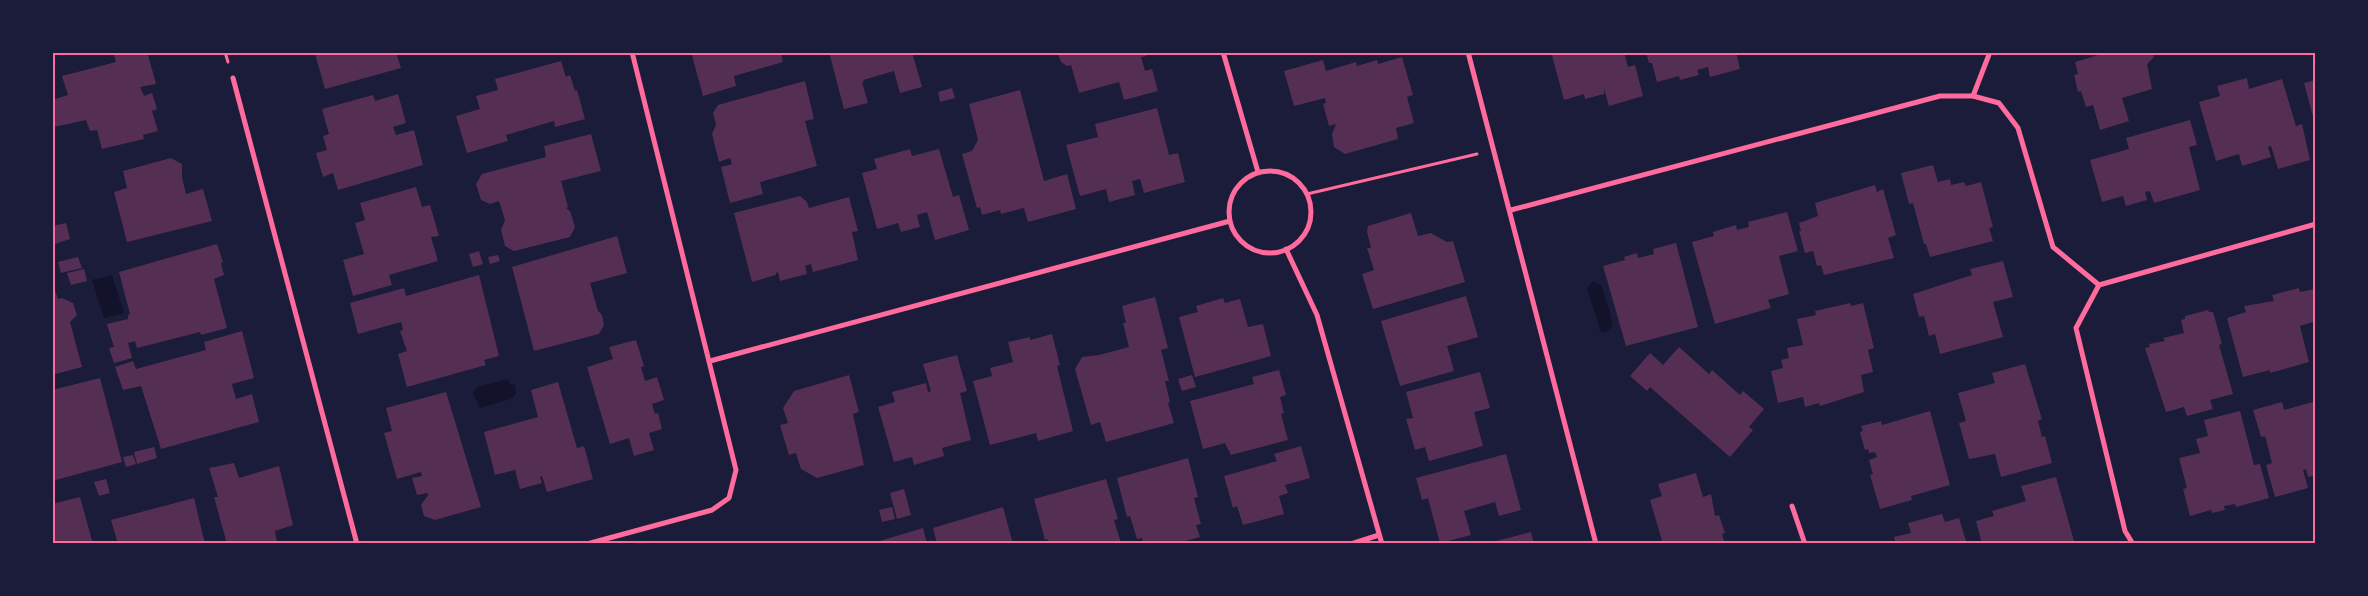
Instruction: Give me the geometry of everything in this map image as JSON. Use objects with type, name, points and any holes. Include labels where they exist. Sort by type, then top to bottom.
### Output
[{"type":"street","points":[[587,544],[712,510],[729,498],[736,470],[632,52]]},
{"type":"street","points":[[1223,52],[1258,172]]},
{"type":"street","points":[[1468,52],[1511,210],[1596,544]]},
{"type":"street","points":[[1973,96],[1990,52]]},
{"type":"street","points":[[233,78],[356,544]]},
{"type":"street","points":[[1511,210],[1940,96],[1973,96],[1999,103],[2018,128],[2053,247],[2099,285]]},
{"type":"street","points":[[1258,172],[1281,172],[1292,177],[1307,194],[1311,206],[1310,220],[1306,232],[1298,242],[1286,249],[1263,252],[1252,248],[1242,241],[1230,221],[1232,197],[1238,186],[1258,172]]},
{"type":"street","points":[[710,361],[1230,221]]},
{"type":"street","points":[[2133,544],[2126,531],[2076,328],[2099,285],[2316,224]]},
{"type":"street","points":[[1286,249],[1317,314],[1382,544]]},
{"type":"street","points":[[1792,506],[1804,544]]},
{"type":"street","points":[[1351,544],[1379,535]]},
{"type":"path","points":[[1307,194],[1494,150]]},
{"type":"shaded area","points":[[112,275],[124,313],[104,318],[92,280]]},
{"type":"shaded area","points":[[1593,281],[1601,285],[1611,316],[1612,327],[1606,332],[1601,332],[1587,288]]},
{"type":"shaded area","points":[[508,379],[510,384],[515,385],[516,393],[513,398],[480,408],[473,393],[477,387]]},
{"type":"building","points":[[113,52],[145,52],[148,55],[156,84],[140,87],[144,96],[152,93],[157,109],[152,111],[158,131],[143,135],[144,139],[102,149],[97,130],[90,131],[86,120],[54,127],[52,100],[68,95],[62,76],[116,62]]},
{"type":"building","points":[[320,52],[396,52],[401,68],[325,89],[315,54]]},
{"type":"building","points":[[691,52],[781,52],[783,62],[734,76],[736,86],[703,96]]},
{"type":"building","points":[[829,52],[912,52],[922,87],[900,93],[894,71],[863,80],[865,82],[862,82],[868,103],[844,109]]},
{"type":"building","points":[[1057,52],[1146,52],[1147,56],[1141,57],[1145,71],[1152,69],[1158,91],[1124,100],[1119,82],[1079,93],[1071,65],[1067,66],[1061,62]]},
{"type":"building","points":[[1551,52],[1624,52],[1628,67],[1635,65],[1643,96],[1609,106],[1604,89],[1604,94],[1585,99],[1584,94],[1564,100]]},
{"type":"building","points":[[1646,52],[1736,52],[1740,69],[1710,77],[1708,67],[1697,70],[1699,75],[1680,80],[1679,76],[1657,82],[1652,63],[1649,63]]},
{"type":"building","points":[[2108,52],[2152,52],[2154,57],[2147,64],[2152,89],[2122,98],[2129,121],[2100,130],[2093,105],[2086,107],[2081,91],[2078,92],[2074,75],[2078,74],[2075,62]]},
{"type":"building","points":[[1402,57],[1413,95],[1407,97],[1414,123],[1396,128],[1398,139],[1345,154],[1334,147],[1332,134],[1336,124],[1329,126],[1323,104],[1326,103],[1325,98],[1294,106],[1284,71],[1323,60],[1326,71],[1356,62],[1357,66],[1377,60],[1378,64]]},
{"type":"building","points":[[561,61],[566,77],[570,75],[575,91],[577,90],[585,119],[555,127],[554,121],[506,135],[508,141],[467,153],[456,116],[480,109],[476,96],[498,90],[495,79]]},
{"type":"building","points":[[2247,78],[2249,89],[2282,79],[2296,126],[2302,124],[2310,160],[2278,169],[2271,146],[2268,147],[2271,157],[2242,166],[2239,154],[2216,161],[2199,102],[2220,96],[2217,86]]},
{"type":"building","points":[[2316,80],[2316,124],[2315,124],[2304,83]]},
{"type":"building","points":[[805,81],[814,119],[805,121],[817,166],[760,182],[763,194],[730,203],[721,167],[732,164],[730,158],[719,162],[712,134],[716,125],[713,113],[718,105]]},
{"type":"building","points":[[952,88],[955,98],[940,102],[938,92]]},
{"type":"building","points":[[1020,90],[1044,181],[1067,174],[1076,209],[1028,222],[1024,208],[1001,214],[1000,210],[982,215],[980,207],[977,208],[962,154],[972,151],[978,140],[969,104]]},
{"type":"building","points":[[398,94],[406,123],[393,127],[396,135],[414,130],[423,165],[338,190],[333,173],[323,177],[316,153],[327,150],[323,136],[329,134],[322,109],[373,95],[375,101]]},
{"type":"building","points":[[1157,108],[1169,155],[1178,153],[1185,182],[1144,193],[1140,179],[1132,181],[1135,195],[1109,202],[1106,189],[1080,196],[1066,145],[1098,137],[1095,124]]},
{"type":"building","points":[[2190,120],[2197,145],[2189,147],[2200,190],[2154,203],[2150,191],[2145,192],[2147,200],[2126,206],[2123,196],[2102,202],[2090,160],[2129,149],[2126,138]]},
{"type":"building","points":[[591,134],[601,171],[561,181],[568,207],[566,208],[570,211],[575,227],[570,237],[514,251],[505,246],[501,230],[505,220],[499,201],[490,204],[481,200],[476,184],[482,174],[546,157],[544,146]]},
{"type":"building","points":[[910,149],[912,156],[939,149],[953,197],[959,195],[969,230],[935,240],[927,212],[917,215],[920,227],[901,232],[898,223],[877,229],[862,173],[877,169],[874,159]]},
{"type":"building","points":[[171,158],[182,164],[182,177],[186,194],[203,189],[212,221],[127,242],[114,192],[127,188],[123,171]]},
{"type":"building","points":[[1933,165],[1938,182],[1950,179],[1951,185],[1964,182],[1966,186],[1981,182],[1993,227],[1989,228],[1993,241],[1930,257],[1926,244],[1924,244],[1913,203],[1909,204],[1901,173]]},
{"type":"building","points":[[1875,185],[1877,192],[1883,189],[1896,235],[1888,238],[1894,258],[1824,275],[1821,265],[1817,266],[1813,251],[1805,253],[1799,231],[1801,231],[1799,223],[1818,216],[1815,203]]},
{"type":"building","points":[[416,187],[422,207],[430,205],[439,236],[431,237],[438,261],[389,275],[392,285],[353,296],[343,260],[364,254],[355,223],[365,220],[360,203]]},
{"type":"building","points":[[800,196],[807,202],[809,208],[849,197],[858,231],[852,232],[858,260],[813,272],[811,264],[805,266],[807,274],[780,281],[778,272],[776,275],[752,282],[734,213]]},
{"type":"building","points":[[1787,212],[1798,251],[1779,256],[1789,294],[1768,300],[1771,308],[1715,324],[1692,242],[1714,236],[1713,232],[1736,225],[1737,230],[1749,227],[1748,222]]},
{"type":"building","points":[[1411,213],[1418,236],[1431,233],[1447,242],[1453,241],[1465,282],[1373,309],[1362,274],[1374,270],[1367,248],[1371,248],[1367,232],[1368,226]]},
{"type":"building","points":[[66,223],[70,239],[52,245],[52,226]]},
{"type":"building","points":[[617,236],[627,273],[590,283],[604,325],[599,334],[534,351],[512,267]]},
{"type":"building","points":[[1676,243],[1698,327],[1626,346],[1603,266],[1625,260],[1624,257],[1637,253],[1638,258],[1654,254],[1653,249]]},
{"type":"building","points":[[217,244],[223,262],[221,263],[224,275],[214,279],[227,328],[201,335],[200,332],[137,348],[135,341],[128,343],[132,358],[114,363],[109,348],[114,347],[107,324],[128,319],[130,314],[119,272]]},
{"type":"building","points":[[479,251],[483,264],[473,267],[469,254]]},
{"type":"building","points":[[498,255],[500,261],[490,264],[488,257]]},
{"type":"building","points":[[78,257],[82,268],[61,273],[58,262]]},
{"type":"building","points":[[2003,261],[2013,297],[1993,302],[2003,337],[1940,354],[1935,334],[1929,336],[1924,316],[1919,317],[1913,294],[1972,275],[1970,269]]},
{"type":"building","points":[[84,269],[87,281],[71,285],[67,273]]},
{"type":"building","points":[[479,275],[499,356],[484,360],[486,365],[407,387],[398,354],[407,351],[400,331],[403,330],[401,322],[358,334],[350,303],[404,288],[406,296]]},
{"type":"building","points":[[52,282],[58,299],[62,298],[73,303],[77,315],[70,322],[82,367],[52,375]]},
{"type":"building","points":[[2299,288],[2300,292],[2314,289],[2316,295],[2316,321],[2300,326],[2309,362],[2270,373],[2270,370],[2243,377],[2227,318],[2246,312],[2244,306],[2274,301],[2272,295]]},
{"type":"building","points":[[1466,296],[1478,337],[1447,346],[1454,371],[1400,386],[1381,321]]},
{"type":"building","points":[[1155,297],[1168,348],[1161,350],[1169,381],[1165,381],[1170,402],[1168,403],[1174,423],[1106,442],[1100,422],[1091,425],[1075,369],[1082,357],[1099,355],[1129,347],[1123,323],[1126,323],[1122,306]]},
{"type":"building","points":[[1223,298],[1225,303],[1240,299],[1248,327],[1263,324],[1271,356],[1195,377],[1179,317],[1198,312],[1196,306]]},
{"type":"building","points":[[1850,303],[1851,306],[1863,303],[1874,348],[1868,350],[1873,372],[1861,375],[1864,392],[1820,406],[1819,403],[1805,407],[1803,397],[1778,403],[1771,371],[1783,368],[1781,360],[1789,358],[1787,348],[1803,345],[1797,319],[1816,315],[1815,311]]},
{"type":"building","points":[[2208,310],[2213,312],[2222,344],[2219,345],[2233,394],[2210,400],[2213,409],[2187,416],[2184,407],[2166,412],[2145,348],[2150,347],[2149,344],[2165,341],[2163,338],[2184,333],[2181,320],[2185,319],[2185,316]]},
{"type":"building","points":[[242,331],[254,378],[232,384],[236,399],[252,394],[259,422],[161,449],[141,386],[123,390],[115,367],[133,361],[136,369],[206,350],[204,342]]},
{"type":"building","points":[[1052,334],[1060,365],[1057,366],[1073,431],[1038,441],[1036,433],[990,445],[973,381],[992,376],[990,368],[1013,362],[1008,342],[1030,337],[1030,340]]},
{"type":"building","points":[[636,340],[644,366],[641,367],[645,381],[657,377],[664,400],[652,404],[655,414],[658,413],[662,429],[649,433],[654,450],[634,456],[629,438],[610,444],[587,367],[613,359],[609,347]]},
{"type":"building","points":[[1679,347],[1709,374],[1712,370],[1740,395],[1743,391],[1764,409],[1749,427],[1753,430],[1730,457],[1650,387],[1647,391],[1630,376],[1650,353],[1663,365]]},
{"type":"building","points":[[957,355],[967,391],[960,393],[971,440],[942,448],[944,456],[914,465],[912,457],[894,462],[878,407],[895,402],[892,392],[926,383],[928,392],[931,391],[923,364]]},
{"type":"building","points":[[2025,364],[2042,419],[2038,421],[2042,437],[2045,436],[2052,463],[2001,477],[1995,454],[1969,459],[1959,423],[1966,421],[1958,393],[1995,383],[1992,373]]},
{"type":"building","points":[[1279,370],[1286,395],[1280,397],[1284,413],[1281,414],[1288,440],[1231,455],[1225,443],[1203,449],[1190,401],[1254,384],[1252,377]]},
{"type":"building","points":[[1480,372],[1490,408],[1474,412],[1483,446],[1429,461],[1425,447],[1415,450],[1406,419],[1413,418],[1406,392]]},
{"type":"building","points":[[849,375],[859,412],[853,414],[864,465],[817,478],[801,469],[796,453],[789,455],[780,425],[788,423],[783,408],[794,391]]},
{"type":"building","points":[[1192,375],[1196,387],[1182,391],[1178,379]]},
{"type":"building","points":[[100,378],[122,462],[52,481],[52,390]]},
{"type":"building","points":[[558,382],[577,448],[584,446],[593,479],[547,492],[542,476],[540,477],[542,483],[520,489],[515,470],[495,475],[484,432],[538,417],[531,390]]},
{"type":"building","points":[[446,392],[481,507],[435,520],[424,516],[421,505],[428,493],[417,495],[412,478],[422,476],[421,472],[397,479],[384,433],[392,431],[386,408]]},
{"type":"building","points":[[2316,401],[2316,475],[2308,477],[2306,469],[2303,470],[2308,488],[2275,497],[2266,465],[2272,463],[2265,436],[2261,437],[2253,410],[2282,402],[2284,410]]},
{"type":"building","points":[[1930,411],[1950,485],[1911,496],[1912,500],[1880,509],[1870,475],[1873,474],[1869,460],[1877,457],[1875,452],[1869,453],[1868,449],[1865,450],[1860,432],[1863,431],[1861,426],[1881,421],[1882,425]]},
{"type":"building","points":[[2240,411],[2254,465],[2260,464],[2269,498],[2236,507],[2235,504],[2224,506],[2225,510],[2212,513],[2211,510],[2190,516],[2183,489],[2187,488],[2179,458],[2200,453],[2196,439],[2208,436],[2204,420]]},
{"type":"building","points":[[1301,446],[1310,478],[1285,485],[1288,493],[1279,496],[1284,514],[1243,525],[1237,506],[1233,508],[1224,476],[1277,461],[1274,454]]},
{"type":"building","points":[[154,447],[157,458],[137,464],[134,452]]},
{"type":"building","points":[[1506,454],[1521,510],[1499,516],[1495,502],[1464,511],[1471,535],[1440,543],[1428,498],[1422,500],[1416,478]]},
{"type":"building","points":[[133,455],[136,464],[126,467],[123,457]]},
{"type":"building","points":[[1188,458],[1198,497],[1194,498],[1201,524],[1196,525],[1200,537],[1175,544],[1144,544],[1142,538],[1137,539],[1130,516],[1127,517],[1117,478]]},
{"type":"building","points":[[234,463],[239,478],[279,466],[293,525],[275,531],[277,543],[227,544],[214,497],[218,497],[209,468]]},
{"type":"building","points":[[1696,473],[1703,497],[1711,494],[1715,516],[1719,515],[1725,533],[1722,534],[1725,544],[1663,544],[1650,500],[1662,496],[1658,484]]},
{"type":"building","points":[[2056,477],[2074,541],[2065,544],[1982,544],[1976,521],[1994,516],[1992,511],[2026,501],[2021,486]]},
{"type":"building","points":[[106,479],[110,493],[99,496],[94,482]]},
{"type":"building","points":[[1106,479],[1118,519],[1114,520],[1121,543],[1049,544],[1048,539],[1045,540],[1034,499]]},
{"type":"building","points":[[904,489],[911,515],[897,519],[890,493]]},
{"type":"building","points":[[80,497],[93,544],[52,544],[52,504]]},
{"type":"building","points":[[194,498],[205,544],[118,544],[111,520]]},
{"type":"building","points":[[892,507],[895,519],[882,522],[879,510]]},
{"type":"building","points":[[1003,507],[1013,544],[937,544],[933,528]]},
{"type":"building","points":[[1942,514],[1945,522],[1959,518],[1967,544],[1896,544],[1894,537],[1911,533],[1908,523]]},
{"type":"building","points":[[923,528],[927,544],[873,544],[873,543]]},
{"type":"building","points":[[1531,532],[1534,544],[1489,543]]}]
